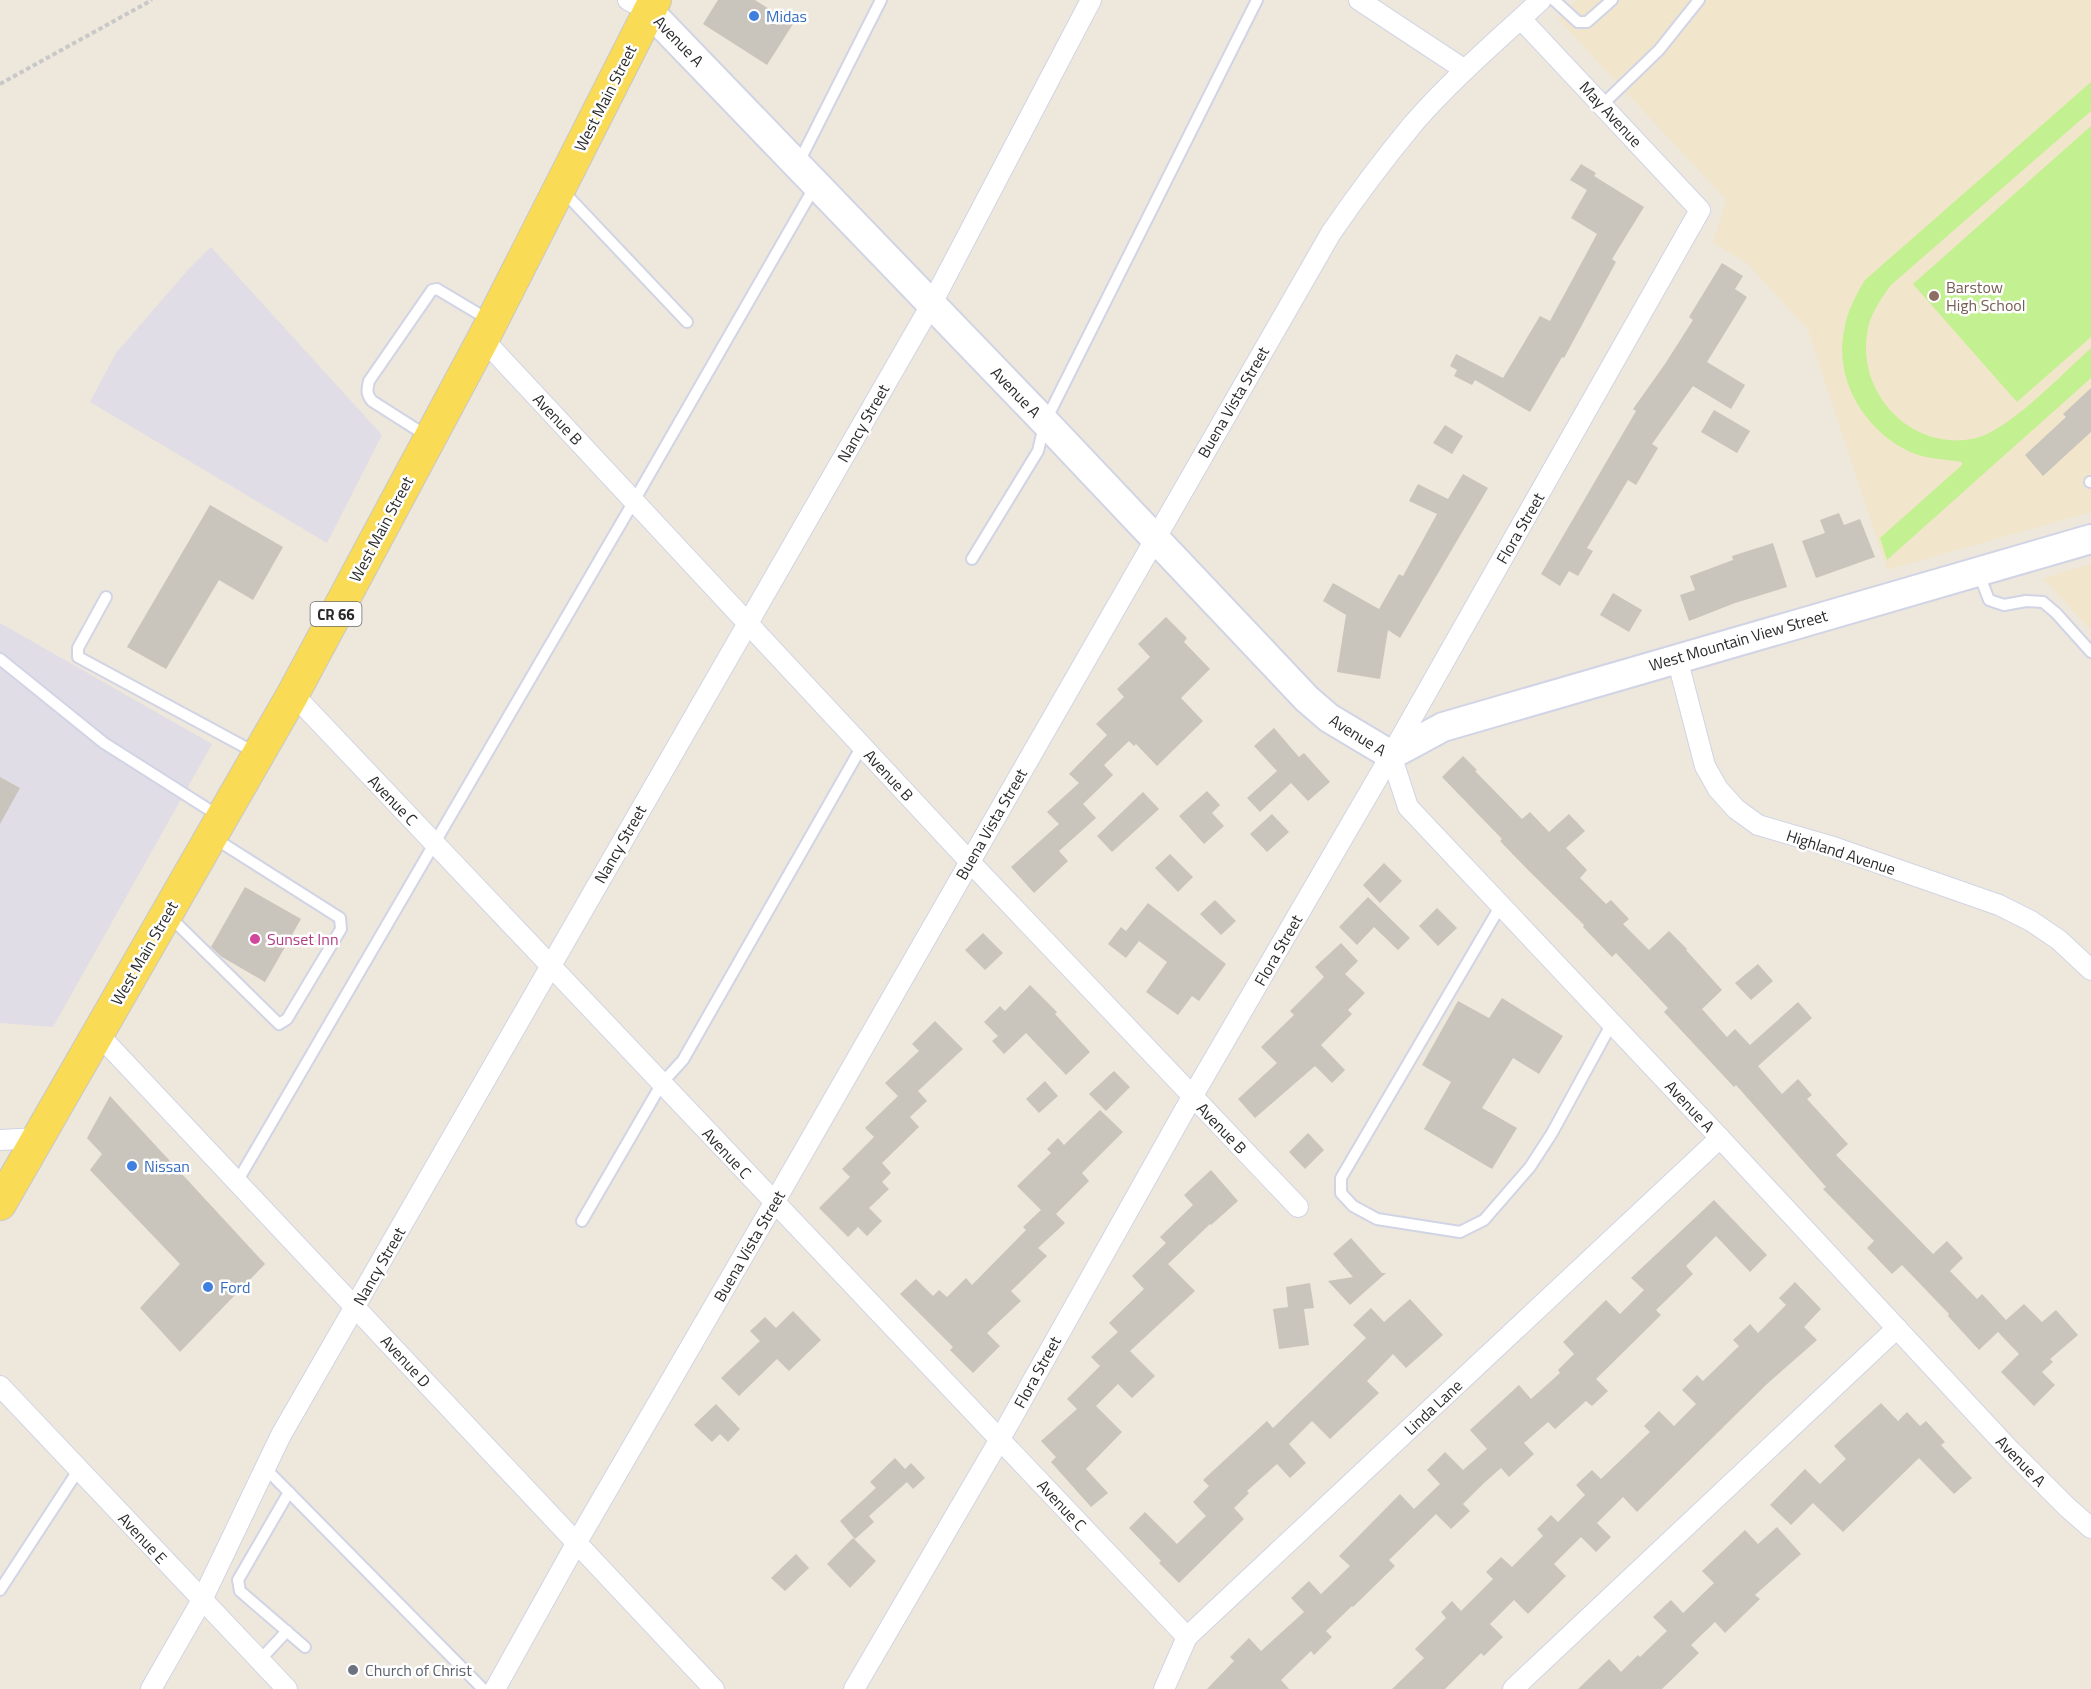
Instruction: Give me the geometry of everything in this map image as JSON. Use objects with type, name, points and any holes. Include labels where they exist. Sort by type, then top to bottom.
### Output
[{"type":"main road","name":"West Main Street","points":[[0,1204],[293,694],[560,188],[644,4]]},
{"type":"street","name":"Nancy Street","points":[[151,1689],[202,1600],[292,1416],[932,305],[1091,0]]},
{"type":"street","points":[[1359,0],[1465,70]]},
{"type":"street","name":"Buena Vista Street","points":[[495,1689],[577,1542],[1330,233],[1365,184],[1415,122],[1465,70],[1542,0]]},
{"type":"street","name":"Avenue A","points":[[644,4],[1307,699],[1329,718],[1391,755],[1408,807],[2009,1449],[2067,1507],[2091,1527]]},
{"type":"street","name":"May Avenue","points":[[1521,19],[1700,210]]},
{"type":"street","name":"Flora Street","points":[[854,1689],[1000,1439],[1192,1097],[1391,755],[1700,210]]},
{"type":"street","name":"Avenue B","points":[[487,330],[634,501],[970,862],[1298,1207]]},
{"type":"street","name":"West Mountain View Street","points":[[1391,755],[1443,727],[2091,539]]},
{"type":"street","name":"Highland Avenue","points":[[1677,658],[1705,766],[1718,789],[1737,809],[1758,825],[1830,846],[1999,905],[2031,921],[2059,940],[2091,970]]},
{"type":"street","name":"Avenue C","points":[[293,694],[1187,1637]]},
{"type":"street","name":"Avenue D","points":[[98,1034],[714,1689]]},
{"type":"street","points":[[0,1140],[39,1138]]},
{"type":"street","name":"Linda Lane","points":[[1164,1689],[1187,1637],[1720,1138]]},
{"type":"street","points":[[1514,1689],[1897,1328]]},
{"type":"street","name":"Avenue E","points":[[0,1386],[287,1689]]},
{"type":"lane","points":[[237,1182],[634,501],[807,174],[881,0]]},
{"type":"lane","points":[[972,559],[1038,451],[1045,422],[1257,0]]},
{"type":"lane","points":[[1554,0],[1578,22],[1587,22],[1612,0]]},
{"type":"lane","points":[[1602,105],[1659,50],[1699,0]]},
{"type":"lane","points":[[560,188],[687,322]]},
{"type":"lane","points":[[430,438],[372,401],[367,390],[369,381],[432,291],[437,289],[487,330]]},
{"type":"lane","points":[[1978,572],[1989,600],[2004,605],[2026,601],[2043,602],[2091,652]]},
{"type":"lane","points":[[106,597],[78,648],[78,657],[259,754]]},
{"type":"lane","points":[[0,659],[104,743],[340,918],[341,929],[287,1018],[279,1024],[167,914]]},
{"type":"lane","points":[[582,1221],[662,1083],[682,1059],[862,746]]},
{"type":"lane","points":[[1501,905],[1341,1178],[1341,1193],[1353,1206],[1377,1219],[1460,1232],[1484,1220],[1530,1167],[1552,1133],[1612,1023]]},
{"type":"lane","points":[[266,1468],[483,1689]]},
{"type":"lane","points":[[0,1590],[79,1469]]},
{"type":"lane","points":[[289,1492],[238,1580],[240,1591],[305,1647]]},
{"type":"lane","points":[[260,1660],[287,1631]]},
{"type":"path","points":[[0,84],[152,0]]},
{"type":"shaded area","name":"Barstow High School","points":[[1576,0],[2091,0],[2091,512],[1887,570],[1808,330],[1747,263],[1713,243],[1726,200],[1557,18]]},
{"type":"shaded area","points":[[211,247],[382,435],[327,543],[90,402],[116,353],[187,271]]},
{"type":"shaded area","points":[[2091,564],[2091,630],[2043,578]]},
{"type":"shaded area","points":[[0,623],[212,744],[53,1027],[0,1023]]},
{"type":"green space","points":[[2091,82],[2091,111],[1891,285],[1870,320],[1866,356],[1871,377],[1880,396],[1893,413],[1909,426],[1928,436],[1949,440],[1972,439],[2001,426],[2034,401],[2091,348],[2091,378],[1887,560],[1880,538],[1962,465],[1962,462],[1914,454],[1892,442],[1866,417],[1856,402],[1844,367],[1842,349],[1844,331],[1852,304],[1865,280]]},
{"type":"green space","points":[[2091,126],[2091,337],[2017,402],[1913,284]]},
{"type":"building","points":[[718,0],[755,0],[793,24],[767,65],[703,24]]},
{"type":"building","points":[[1581,164],[1596,173],[1594,176],[1644,207],[1612,259],[1616,262],[1564,358],[1562,357],[1530,412],[1475,380],[1472,385],[1454,376],[1457,370],[1450,366],[1456,354],[1503,378],[1540,316],[1550,321],[1597,234],[1571,218],[1587,190],[1570,180]]},
{"type":"building","points":[[1722,263],[1743,276],[1735,289],[1747,297],[1707,362],[1745,385],[1731,409],[1693,386],[1652,444],[1658,448],[1636,485],[1628,480],[1587,548],[1593,551],[1578,576],[1569,571],[1560,586],[1541,574],[1636,411],[1633,409],[1693,320],[1689,317]]},
{"type":"building","points":[[2091,388],[2091,432],[2043,476],[2025,455],[2066,417],[2063,414]]},
{"type":"building","points":[[1714,410],[1750,431],[1737,453],[1701,432]]},
{"type":"building","points":[[1445,425],[1463,436],[1452,454],[1433,443]]},
{"type":"building","points":[[1463,474],[1488,488],[1400,638],[1388,630],[1380,679],[1337,672],[1346,615],[1323,601],[1333,583],[1379,609],[1399,574],[1403,576],[1437,514],[1409,501],[1418,484],[1448,499]]},
{"type":"building","points":[[210,505],[283,547],[253,600],[219,580],[166,669],[127,647]]},
{"type":"building","points":[[1839,513],[1844,525],[1860,519],[1875,557],[1816,578],[1802,541],[1825,533],[1820,520]]},
{"type":"building","points":[[1773,543],[1787,587],[1735,603],[1689,621],[1680,595],[1695,590],[1690,576],[1733,560],[1732,556]]},
{"type":"building","points":[[1613,593],[1642,610],[1629,632],[1600,615]]},
{"type":"building","points":[[1166,617],[1187,638],[1184,642],[1210,669],[1181,698],[1203,721],[1157,766],[1136,744],[1134,746],[1129,741],[1104,765],[1113,775],[1083,804],[1096,818],[1059,851],[1068,861],[1034,893],[1011,867],[1059,824],[1047,812],[1079,783],[1069,774],[1107,735],[1096,724],[1124,697],[1117,689],[1150,657],[1138,644]]},
{"type":"building","points":[[1274,728],[1299,757],[1304,753],[1330,782],[1308,801],[1291,783],[1260,812],[1247,798],[1277,771],[1254,746]]},
{"type":"building","points":[[1463,756],[1522,819],[1530,812],[1549,832],[1569,814],[1585,831],[1566,848],[1587,870],[1580,878],[1606,904],[1611,900],[1629,919],[1623,924],[1649,950],[1669,931],[1687,949],[1722,990],[1702,1009],[1727,1037],[1735,1029],[1750,1045],[1798,1002],[1812,1018],[1758,1066],[1782,1094],[1798,1079],[1812,1095],[1807,1099],[1848,1144],[1836,1155],[1933,1254],[1947,1241],[1963,1258],[1950,1271],[1977,1299],[1982,1294],[2006,1320],[2024,1304],[2042,1322],[2056,1310],[2078,1335],[2050,1359],[2053,1362],[2042,1372],[2055,1385],[2034,1406],[2001,1372],[2019,1354],[1998,1332],[1979,1350],[1948,1316],[1949,1314],[1902,1265],[1892,1274],[1867,1248],[1874,1241],[1823,1189],[1826,1187],[1736,1085],[1734,1087],[1664,1012],[1668,1008],[1616,953],[1612,957],[1442,777]]},
{"type":"building","points":[[0,777],[20,788],[0,824]]},
{"type":"building","points":[[1207,791],[1220,805],[1212,813],[1224,826],[1204,844],[1179,816]]},
{"type":"building","points":[[1143,792],[1159,809],[1112,852],[1097,836]]},
{"type":"building","points":[[1272,814],[1289,832],[1267,852],[1250,834]]},
{"type":"building","points":[[1170,854],[1193,877],[1178,892],[1155,868]]},
{"type":"building","points":[[1384,863],[1402,881],[1380,903],[1363,885]]},
{"type":"building","points":[[245,887],[301,919],[265,982],[222,957],[211,947]]},
{"type":"building","points":[[1368,897],[1410,938],[1398,950],[1374,927],[1357,945],[1339,927]]},
{"type":"building","points":[[1215,900],[1236,921],[1221,935],[1200,914]]},
{"type":"building","points":[[1148,903],[1226,964],[1199,1001],[1192,996],[1178,1015],[1146,992],[1167,962],[1139,941],[1126,958],[1108,944],[1121,927],[1126,931]]},
{"type":"building","points":[[1437,908],[1457,928],[1438,946],[1419,926]]},
{"type":"building","points":[[983,933],[1003,953],[985,970],[965,950]]},
{"type":"building","points":[[1341,943],[1358,961],[1345,974],[1365,993],[1348,1010],[1352,1014],[1321,1045],[1345,1070],[1332,1083],[1315,1066],[1255,1118],[1238,1099],[1277,1063],[1261,1047],[1294,1015],[1290,1011],[1324,977],[1315,967]]},
{"type":"building","points":[[1758,964],[1773,981],[1751,1000],[1735,983]]},
{"type":"building","points":[[1030,985],[1057,1012],[1055,1014],[1090,1052],[1066,1075],[1026,1033],[1004,1054],[992,1041],[998,1036],[984,1022],[1000,1006],[1005,1011]]},
{"type":"building","points":[[1502,998],[1563,1036],[1539,1074],[1513,1058],[1482,1108],[1517,1128],[1492,1169],[1424,1129],[1451,1082],[1422,1065],[1458,1001],[1489,1018]]},
{"type":"building","points":[[935,1021],[963,1049],[918,1091],[927,1101],[910,1117],[919,1127],[882,1163],[891,1173],[882,1182],[889,1189],[869,1208],[882,1221],[867,1236],[858,1227],[848,1237],[819,1208],[850,1177],[842,1169],[874,1137],[865,1128],[898,1096],[885,1083],[919,1051],[912,1044]]},
{"type":"building","points":[[1114,1071],[1130,1087],[1106,1111],[1089,1094]]},
{"type":"building","points":[[1045,1081],[1058,1096],[1039,1113],[1026,1099]]},
{"type":"building","points":[[110,1096],[265,1264],[180,1352],[140,1308],[180,1264],[90,1170],[102,1154],[87,1138]]},
{"type":"building","points":[[1100,1110],[1123,1132],[1082,1173],[1089,1181],[1056,1214],[1065,1223],[1038,1248],[1047,1256],[1011,1291],[1021,1301],[987,1333],[1000,1346],[973,1373],[950,1350],[953,1347],[900,1294],[916,1279],[933,1296],[939,1290],[947,1297],[966,1278],[972,1285],[1026,1230],[1023,1227],[1041,1210],[1017,1186],[1051,1153],[1047,1149],[1058,1138],[1064,1145]]},
{"type":"building","points":[[1308,1133],[1324,1150],[1305,1169],[1289,1152]]},
{"type":"building","points":[[1211,1170],[1238,1201],[1168,1264],[1195,1291],[1130,1351],[1155,1376],[1132,1398],[1118,1384],[1096,1406],[1122,1432],[1086,1469],[1108,1493],[1091,1507],[1051,1462],[1056,1457],[1041,1441],[1077,1409],[1067,1399],[1100,1366],[1091,1357],[1118,1332],[1109,1323],[1144,1289],[1132,1276],[1166,1243],[1160,1237],[1193,1205],[1184,1195]]},
{"type":"building","points":[[1714,1200],[1767,1255],[1750,1272],[1716,1236],[1686,1266],[1693,1274],[1656,1310],[1661,1315],[1596,1379],[1608,1391],[1592,1406],[1586,1401],[1555,1429],[1548,1422],[1524,1443],[1534,1454],[1509,1477],[1501,1468],[1484,1483],[1463,1504],[1470,1511],[1451,1529],[1436,1514],[1389,1560],[1395,1566],[1326,1631],[1332,1637],[1314,1655],[1311,1651],[1281,1680],[1289,1689],[1207,1689],[1234,1661],[1230,1657],[1249,1638],[1261,1651],[1304,1612],[1291,1598],[1309,1581],[1321,1594],[1350,1566],[1339,1556],[1400,1494],[1414,1509],[1440,1484],[1427,1470],[1445,1452],[1463,1470],[1487,1449],[1470,1430],[1519,1385],[1531,1399],[1560,1373],[1558,1370],[1574,1354],[1563,1342],[1606,1300],[1620,1314],[1644,1290],[1631,1278]]},
{"type":"building","points":[[1351,1238],[1382,1273],[1386,1273],[1350,1305],[1328,1281],[1353,1277],[1333,1254]]},
{"type":"building","points":[[1795,1282],[1821,1309],[1804,1327],[1817,1340],[1767,1384],[1637,1512],[1623,1497],[1597,1523],[1611,1537],[1596,1552],[1581,1537],[1554,1564],[1566,1576],[1528,1614],[1514,1600],[1490,1624],[1503,1637],[1484,1656],[1481,1653],[1445,1689],[1392,1689],[1424,1658],[1415,1649],[1446,1618],[1441,1612],[1452,1601],[1461,1611],[1493,1579],[1486,1572],[1501,1557],[1512,1567],[1543,1536],[1537,1529],[1551,1515],[1558,1522],[1585,1495],[1576,1485],[1592,1470],[1601,1479],[1650,1432],[1644,1426],[1659,1411],[1674,1426],[1696,1404],[1682,1390],[1697,1375],[1703,1381],[1739,1346],[1733,1340],[1750,1324],[1758,1333],[1786,1305],[1779,1298]]},
{"type":"building","points":[[1310,1283],[1314,1308],[1304,1309],[1309,1345],[1279,1349],[1273,1309],[1288,1307],[1286,1287]]},
{"type":"building","points":[[1410,1299],[1443,1335],[1406,1368],[1393,1354],[1367,1381],[1379,1393],[1330,1439],[1312,1421],[1289,1444],[1306,1463],[1290,1478],[1277,1464],[1247,1491],[1249,1493],[1234,1508],[1244,1519],[1179,1583],[1129,1528],[1145,1512],[1177,1544],[1206,1516],[1193,1502],[1209,1486],[1203,1480],[1267,1421],[1273,1428],[1366,1338],[1353,1325],[1371,1308],[1384,1322]]},
{"type":"building","points":[[793,1311],[821,1340],[789,1371],[777,1359],[739,1396],[721,1378],[760,1341],[750,1331],[765,1317],[776,1328]]},
{"type":"building","points":[[1881,1403],[1898,1421],[1907,1412],[1920,1426],[1926,1421],[1945,1442],[1941,1445],[1972,1478],[1954,1494],[1919,1458],[1843,1532],[1813,1503],[1791,1525],[1770,1505],[1805,1469],[1820,1484],[1846,1459],[1834,1446]]},
{"type":"building","points":[[716,1404],[740,1429],[728,1442],[720,1434],[712,1442],[694,1425]]},
{"type":"building","points":[[895,1458],[905,1469],[911,1463],[925,1478],[913,1489],[907,1482],[869,1516],[874,1522],[855,1539],[840,1521],[876,1488],[870,1482]]},
{"type":"building","points":[[1777,1527],[1801,1554],[1755,1595],[1760,1599],[1725,1633],[1715,1622],[1691,1645],[1699,1653],[1662,1689],[1578,1689],[1609,1659],[1621,1672],[1638,1655],[1640,1657],[1667,1631],[1653,1617],[1671,1600],[1683,1613],[1714,1583],[1702,1571],[1745,1530],[1758,1544]]},
{"type":"building","points":[[853,1538],[876,1561],[850,1588],[827,1564]]},
{"type":"building","points":[[796,1554],[809,1568],[785,1591],[771,1578]]},
{"type":"place","name":"Midas","points":[[754,16]]},
{"type":"place","name":"Barstow High School","points":[[1934,296]]},
{"type":"place","name":"Sunset Inn","points":[[255,939]]},
{"type":"place","name":"Nissan","points":[[132,1166]]},
{"type":"place","name":"Ford","points":[[208,1287]]},
{"type":"place","name":"Church of Christ","points":[[353,1670]]}]
